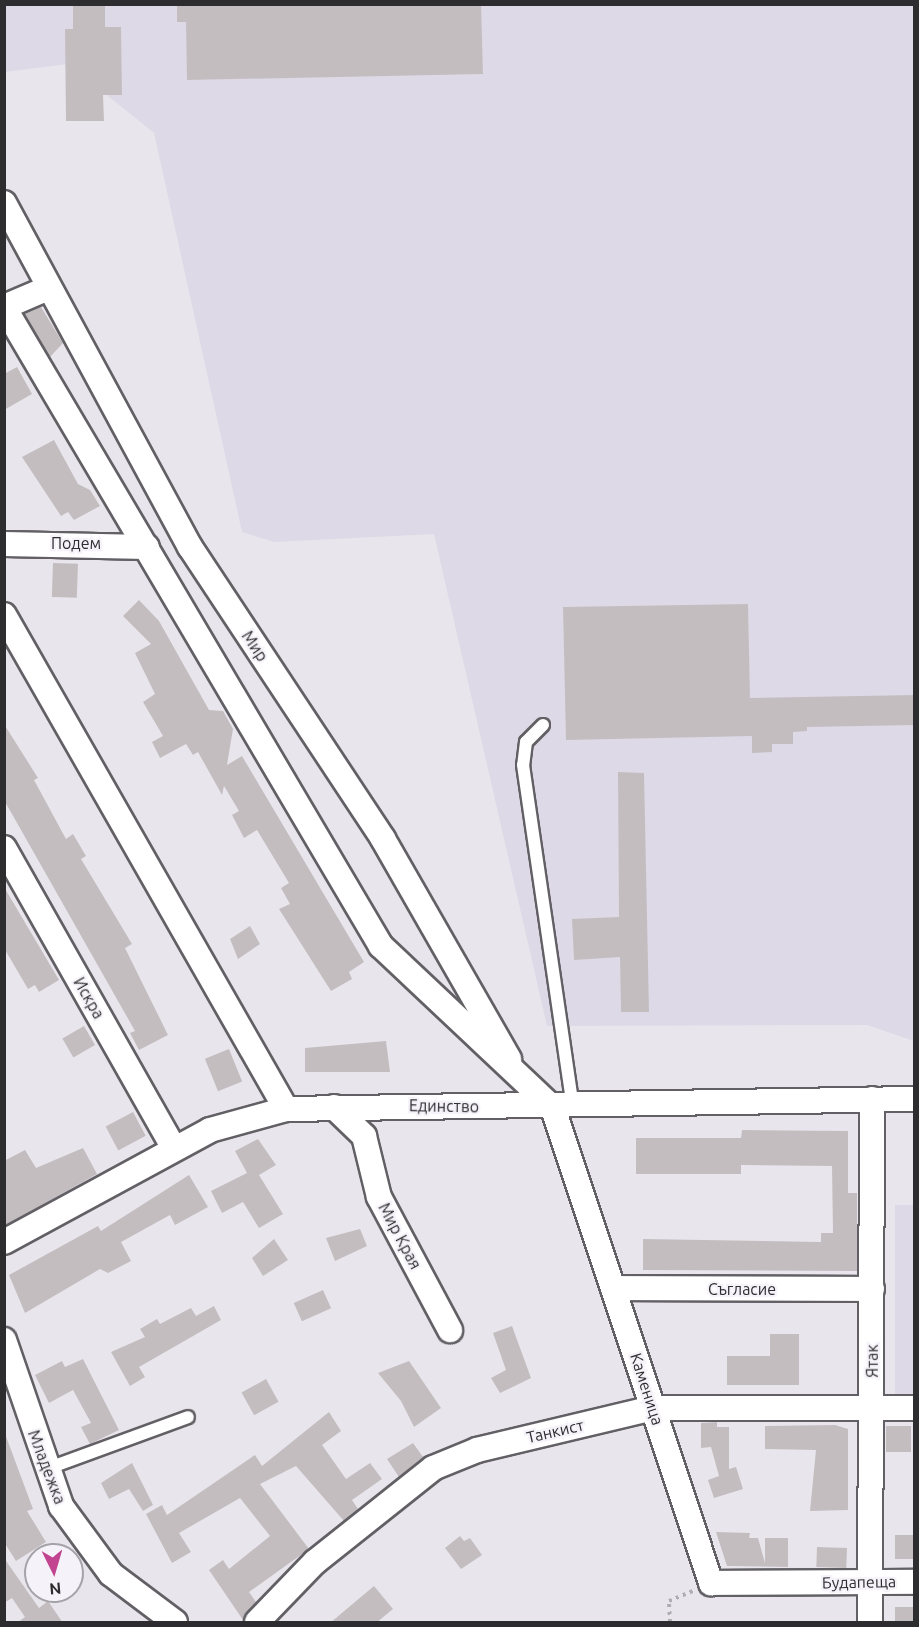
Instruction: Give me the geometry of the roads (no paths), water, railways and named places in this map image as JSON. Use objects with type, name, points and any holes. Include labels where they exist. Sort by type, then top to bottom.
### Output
[{"type":"street","name":"Мир","points":[[4,203],[46,289],[190,547],[383,839],[520,1080]]},
{"type":"street","points":[[4,307],[46,289]]},
{"type":"street","name":"Мир","points":[[4,307],[381,946],[520,1080],[563,1107]]},
{"type":"street","name":"Подем","points":[[4,544],[147,547]]},
{"type":"street","points":[[4,615],[286,1109]]},
{"type":"street","name":"Искра","points":[[4,848],[174,1148]]},
{"type":"street","name":"Единство","points":[[4,1242],[210,1130],[286,1109],[375,1106],[563,1107],[915,1099]]},
{"type":"street","name":"Ятак","points":[[870,1623],[872,1100]]},
{"type":"street","points":[[334,1107],[364,1136],[375,1106]]},
{"type":"street","name":"Каменица","points":[[563,1107],[613,1288],[711,1583],[804,1583]]},
{"type":"street","name":"Мир Края","points":[[364,1136],[379,1197],[450,1330]]},
{"type":"street","name":"Съгласие","points":[[613,1288],[872,1289]]},
{"type":"street","name":"Младежка","points":[[4,1340],[46,1469],[61,1506],[111,1574],[175,1623]]},
{"type":"street","name":"Танкист","points":[[257,1623],[315,1562],[433,1468],[518,1439],[653,1408],[915,1408]]},
{"type":"street","name":"Будапеща","points":[[804,1583],[915,1582]]},
{"type":"lane","points":[[543,724],[526,742],[523,765],[563,1107]]},
{"type":"lane","points":[[46,1469],[188,1418]]}]
